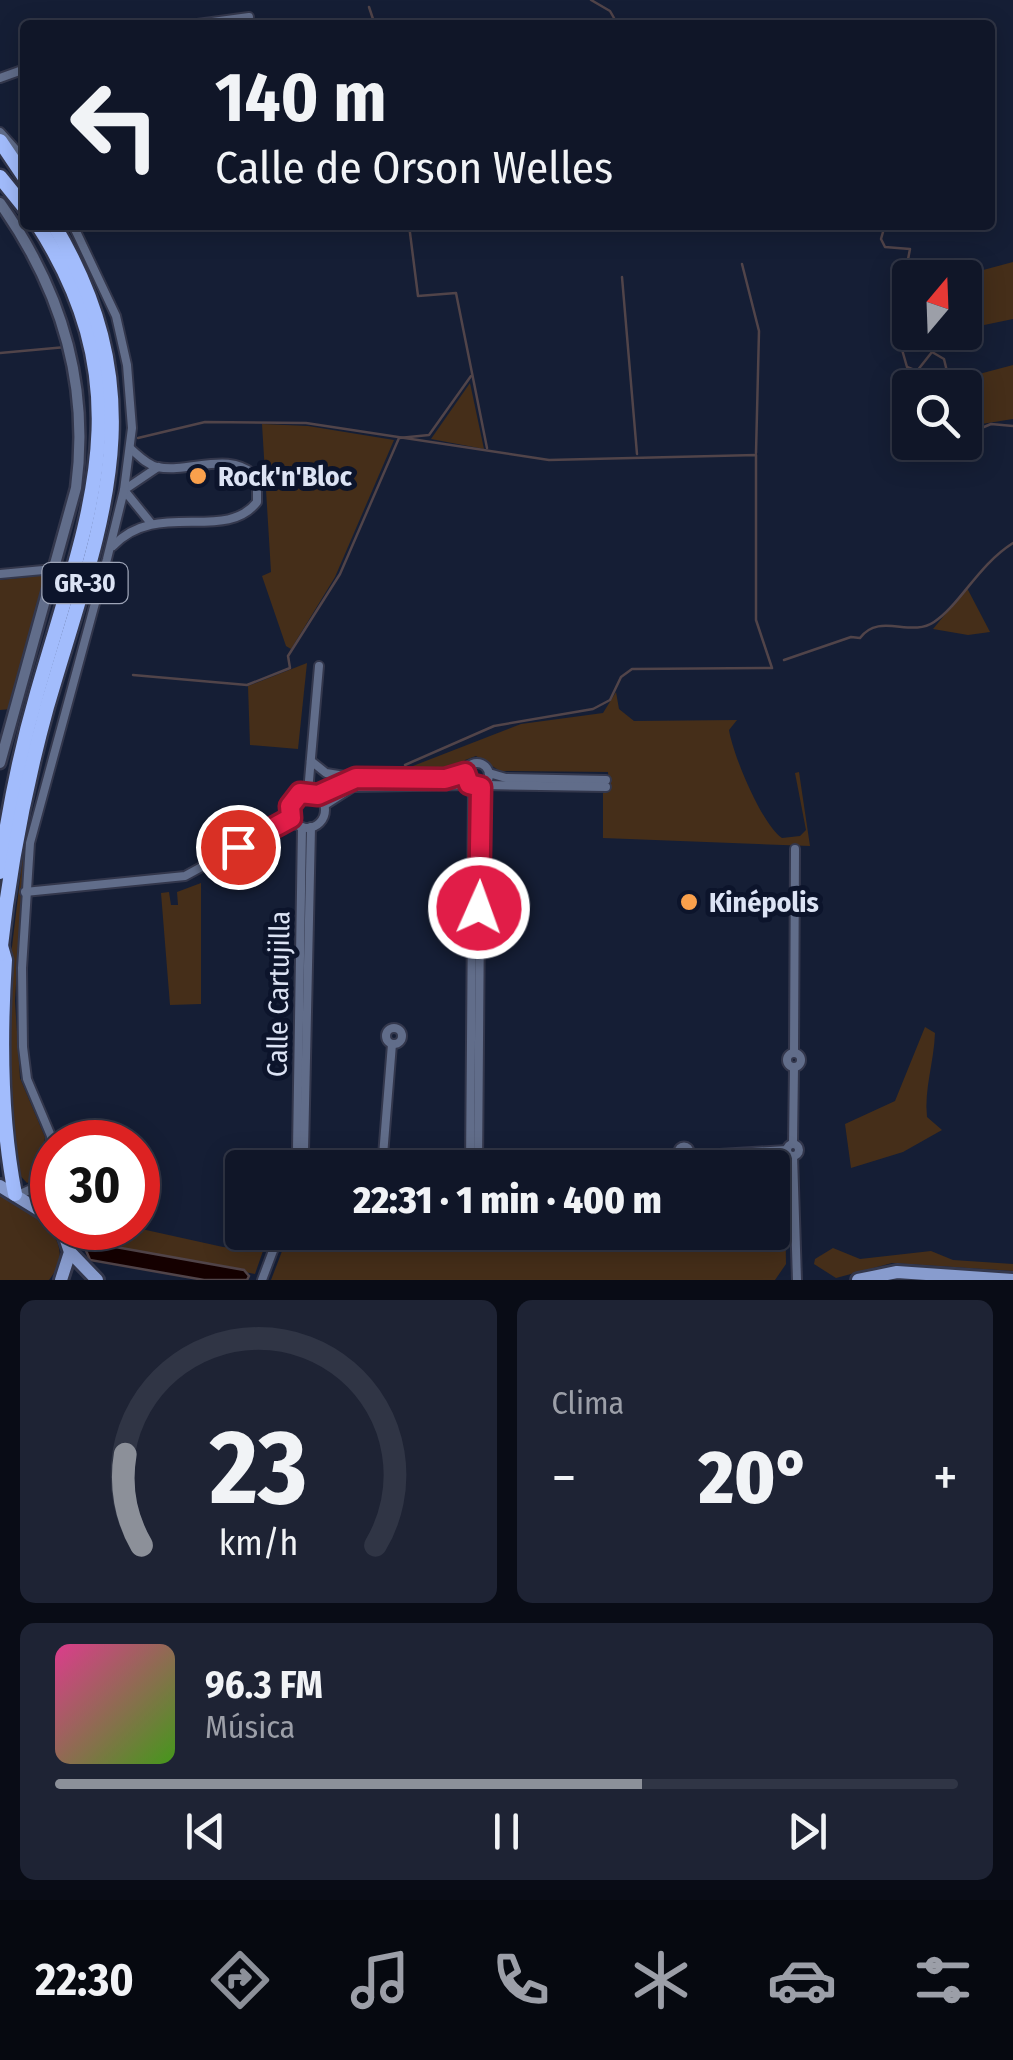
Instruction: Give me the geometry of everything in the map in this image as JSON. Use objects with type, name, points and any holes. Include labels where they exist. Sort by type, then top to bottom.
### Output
[{"type":"highway","points":[[0,141],[20,171]]},
{"type":"highway","points":[[0,159],[20,182]]},
{"type":"highway","points":[[0,177],[20,202]]},
{"type":"highway","name":"GR-30","points":[[0,872],[27,731],[90,510],[100,447],[99,395],[89,336],[69,280],[41,230]]},
{"type":"highway","name":"GR-30","points":[[0,954],[29,782],[97,539],[112,455],[114,410],[102,330],[85,282],[57,230]]},
{"type":"highway","points":[[1,945],[5,960],[2,1062],[6,1147],[16,1194]]},
{"type":"main road","points":[[0,1186],[30,1203]]},
{"type":"main road","points":[[61,1280],[70,1252],[97,1280]]},
{"type":"main road","points":[[858,1280],[897,1272],[1013,1280]]},
{"type":"street","points":[[231,20],[248,18]]},
{"type":"street","points":[[0,132],[20,153]]},
{"type":"street","points":[[0,203],[42,269],[74,358],[78,474],[0,763]]},
{"type":"street","points":[[46,1120],[27,1079],[23,1047],[25,892],[37,810],[70,703],[131,449],[131,397],[122,342],[102,280],[76,230]]},
{"type":"street","points":[[131,449],[158,467]]},
{"type":"street","points":[[109,550],[126,532],[150,522],[238,518],[257,502],[256,477],[247,468],[231,463],[158,467],[124,490]]},
{"type":"street","points":[[124,490],[150,522]]},
{"type":"street","points":[[0,574],[54,569]]},
{"type":"street","points":[[308,792],[319,666]]},
{"type":"street","points":[[0,715],[14,713]]},
{"type":"street","points":[[311,761],[326,773],[356,778],[445,779],[465,773],[479,763],[489,773],[506,778],[601,783],[354,786],[324,805]]},
{"type":"street","points":[[465,773],[477,786],[479,1150]]},
{"type":"street","points":[[470,1150],[477,786],[489,773]]},
{"type":"street","points":[[291,818],[291,802],[308,792],[318,795],[356,778]]},
{"type":"street","points":[[291,818],[306,827],[324,817],[324,805],[318,795]]},
{"type":"street","points":[[25,892],[185,876],[291,818]]},
{"type":"street","name":"Calle Cartujilla","points":[[297,1150],[306,827]]},
{"type":"street","name":"Calle Cartujilla","points":[[304,1150],[306,827]]},
{"type":"street","points":[[795,849],[794,1053],[800,1061],[794,1067],[791,1150],[797,1280]]},
{"type":"street","points":[[383,1150],[392,1044]]},
{"type":"street","points":[[16,1194],[30,1188]]},
{"type":"street","points":[[262,1280],[273,1250]]},
{"type":"shaded area","points":[[1013,262],[1013,319],[982,325],[982,270]]},
{"type":"shaded area","points":[[1013,365],[1013,419],[982,424],[982,373]]},
{"type":"shaded area","points":[[470,383],[484,449],[431,439]]},
{"type":"shaded area","points":[[262,424],[308,426],[394,440],[335,577],[291,649],[286,646],[262,576],[271,572]]},
{"type":"shaded area","points":[[47,575],[11,709],[0,710],[0,580]]},
{"type":"shaded area","points":[[967,588],[990,632],[968,635],[933,629]]},
{"type":"shaded area","points":[[307,663],[298,749],[250,745],[248,686]]},
{"type":"shaded area","points":[[616,692],[619,709],[634,721],[737,720],[729,730],[742,772],[757,805],[782,838],[800,836],[806,830],[795,773],[799,772],[810,846],[603,838],[603,793],[609,792],[608,772],[500,771],[476,756],[454,771],[400,771],[521,724],[603,713]]},
{"type":"shaded area","points":[[25,837],[15,1001],[20,1078],[38,1120],[30,1120],[27,1183],[16,1171],[6,1059],[7,989]]},
{"type":"shaded area","points":[[201,883],[201,1004],[170,1005],[161,893],[169,892],[171,905],[178,905],[177,892]]},
{"type":"shaded area","points":[[925,1027],[935,1033],[927,1117],[942,1130],[903,1152],[851,1168],[845,1124],[895,1101]]},
{"type":"shaded area","points":[[0,1194],[30,1214],[30,1250],[60,1252],[49,1280],[0,1280]]},
{"type":"shaded area","points":[[160,1233],[225,1250],[263,1251],[255,1274],[129,1250],[160,1250]]},
{"type":"shaded area","points":[[833,1248],[860,1259],[931,1251],[953,1260],[1013,1264],[1013,1271],[892,1263],[836,1278],[814,1264],[815,1259]]},
{"type":"shaded area","points":[[86,1250],[132,1250],[244,1270],[249,1276],[247,1280],[204,1280],[90,1260]]},
{"type":"shaded area","points":[[282,1250],[786,1250],[786,1264],[775,1280],[271,1280]]},
{"type":"waterway","points":[[591,0],[610,11],[615,20]]},
{"type":"waterway","points":[[369,7],[373,20]]},
{"type":"waterway","points":[[410,230],[418,296],[456,293],[487,448]]},
{"type":"waterway","points":[[884,230],[881,239],[885,247],[910,249],[908,260]]},
{"type":"waterway","points":[[742,264],[759,331],[756,453]]},
{"type":"waterway","points":[[622,277],[637,454]]},
{"type":"waterway","points":[[0,353],[66,347]]},
{"type":"waterway","points":[[902,350],[907,367],[914,370]]},
{"type":"waterway","points":[[918,370],[932,352],[944,359],[947,370]]},
{"type":"waterway","points":[[133,675],[247,685],[290,668],[288,656],[340,574],[399,438],[429,435],[471,376]]},
{"type":"waterway","points":[[138,438],[205,422],[306,423],[549,460],[756,455],[756,620],[772,668],[632,669],[621,677],[610,700],[593,709],[494,726],[405,765]]},
{"type":"waterway","points":[[982,428],[991,424],[1013,426]]},
{"type":"waterway","points":[[784,660],[851,637],[860,638],[876,627],[915,628],[934,622],[1013,543]]},
{"type":"place","name":"Rock'n'Bloc","points":[[198,476]]},
{"type":"place","name":"Kinépolis","points":[[689,902]]},
{"type":"route","points":[[238,847],[291,818],[290,806],[300,793],[318,795],[356,778],[445,779],[465,773],[469,784],[481,787],[479,908]]}]
